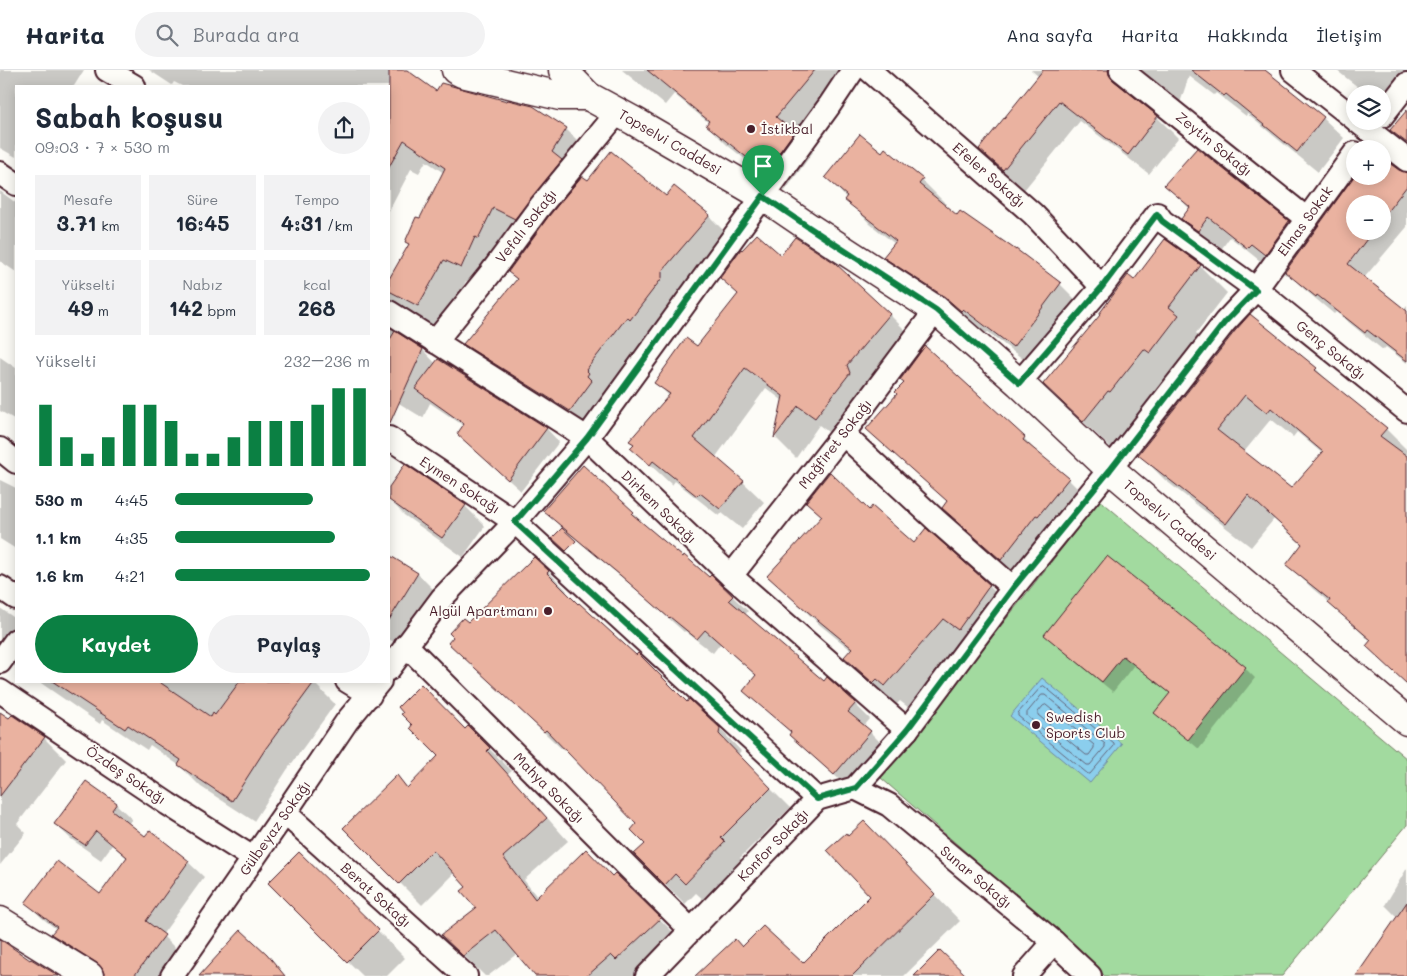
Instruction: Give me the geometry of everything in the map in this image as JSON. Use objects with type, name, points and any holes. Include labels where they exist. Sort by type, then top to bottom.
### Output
[{"type":"street","points":[[107,70],[132,85]]},
{"type":"street","name":"Topselvi Caddesi","points":[[562,70],[588,96],[763,196],[936,310],[1019,383],[1110,470],[1407,721]]},
{"type":"street","points":[[390,668],[442,598],[515,522],[587,438],[829,106],[853,70]]},
{"type":"street","name":"Efeler Sokağı","points":[[869,70],[1033,214],[1102,287]]},
{"type":"street","points":[[1293,70],[1346,110]]},
{"type":"street","points":[[463,71],[560,96],[588,96]]},
{"type":"street","name":"Zeytin Sokağı","points":[[1130,73],[1307,219]]},
{"type":"street","points":[[1391,101],[1407,84]]},
{"type":"street","name":"Vefalı Sokağı","points":[[435,342],[490,274],[538,209],[618,112]]},
{"type":"street","points":[[1372,130],[1407,160]]},
{"type":"street","name":"Elmas Sokak","points":[[1110,470],[1225,322],[1256,290],[1346,165]]},
{"type":"street","points":[[0,173],[15,183]]},
{"type":"street","name":"Genç Sokağı","points":[[1102,287],[1157,214],[1162,221],[1256,290],[1407,411]]},
{"type":"street","points":[[1019,383],[1102,287]]},
{"type":"street","name":"Mağfiret Sokağı","points":[[731,576],[843,434],[936,310]]},
{"type":"street","name":"Dirhem Sokağı","points":[[390,313],[587,438],[731,576],[907,730]]},
{"type":"street","points":[[843,434],[1013,588]]},
{"type":"street","name":"Eymen Sokağı","points":[[390,439],[515,522],[817,799]]},
{"type":"street","points":[[0,449],[15,461]]},
{"type":"street","points":[[856,788],[907,730],[1013,588],[1110,470]]},
{"type":"street","points":[[0,587],[15,597]]},
{"type":"street","points":[[0,662],[15,641]]},
{"type":"street","name":"Mahya Sokağı","points":[[406,645],[691,930]]},
{"type":"street","points":[[355,683],[375,688]]},
{"type":"street","name":"Gülbeyaz Sokağı","points":[[172,976],[253,858],[286,814],[347,721],[375,688]]},
{"type":"street","name":"Özdeş Sokağı","points":[[0,691],[168,804],[253,858]]},
{"type":"street","name":"Konfor Sokağı","points":[[647,976],[817,799],[856,788]]},
{"type":"street","name":"Sunar Sokağı","points":[[856,788],[889,805],[1054,942],[1090,976]]},
{"type":"street","name":"Berat Sokağı","points":[[286,814],[466,976]]},
{"type":"street","points":[[0,921],[88,976]]},
{"type":"street","points":[[1024,976],[1054,942]]},
{"type":"green space","points":[[1100,500],[1407,759],[1407,825],[1282,976],[1105,976],[881,778]]},
{"type":"water","points":[[1042,678],[1122,744],[1090,783],[1010,716]]},
{"type":"building","points":[[389,70],[407,70],[436,91],[441,83],[533,106],[567,128],[552,152],[562,160],[515,219],[493,208],[478,239],[475,237],[461,268],[444,260],[418,306],[390,292],[390,277],[409,244],[405,242],[416,217],[420,218],[445,168],[404,140],[390,165]]},
{"type":"building","points":[[647,70],[815,70],[776,117],[794,132],[765,172],[706,125],[709,121]]},
{"type":"building","points":[[1043,70],[1108,70],[1113,80],[1158,116],[1128,155],[1059,101],[1003,170],[979,149]]},
{"type":"building","points":[[1191,70],[1265,70],[1324,117],[1297,152],[1226,94],[1224,96]]},
{"type":"building","points":[[1407,110],[1407,143],[1390,130]]},
{"type":"building","points":[[860,134],[882,152],[885,148],[923,179],[919,184],[957,215],[960,211],[1016,249],[1061,283],[1013,347],[963,309],[961,311],[945,297],[883,257],[896,241],[844,200],[847,196],[825,177]]},
{"type":"building","points":[[1197,148],[1289,221],[1265,255],[1251,244],[1247,248],[1208,217],[1198,231],[1181,219],[1190,207],[1164,185]]},
{"type":"building","points":[[611,151],[666,196],[674,186],[710,215],[662,271],[662,278],[630,320],[627,317],[586,370],[589,373],[587,376],[592,381],[570,411],[463,344],[517,279],[508,272],[548,217],[582,176],[588,180]]},
{"type":"building","points":[[1391,164],[1407,173],[1407,186],[1391,206],[1391,195],[1346,195],[1346,240],[1366,240],[1348,264],[1407,311],[1407,361],[1367,330],[1365,333],[1285,272],[1348,185],[1391,185]]},
{"type":"building","points":[[757,234],[781,255],[795,237],[835,263],[890,314],[847,365],[850,373],[815,418],[798,406],[774,438],[783,396],[745,368],[694,438],[744,481],[720,509],[700,493],[697,496],[653,461],[650,465],[630,448],[634,444],[629,441],[670,394],[654,383],[686,338],[697,346],[738,294],[720,278],[741,249]]},
{"type":"building","points":[[1165,239],[1201,265],[1169,307],[1179,315],[1150,353],[1144,349],[1083,422],[1043,384],[1100,315],[1128,275],[1134,280]]},
{"type":"building","points":[[1250,314],[1387,428],[1380,436],[1407,456],[1407,684],[1366,646],[1371,640],[1328,603],[1330,600],[1286,565],[1302,544],[1248,495],[1226,524],[1138,455]],"holes":[[[1245,395],[1267,413],[1271,408],[1323,452],[1291,488],[1217,430]]]},
{"type":"building","points":[[395,331],[423,349],[390,423],[390,339]]},
{"type":"building","points":[[925,346],[1025,437],[1023,440],[1069,478],[1038,516],[1036,515],[1001,560],[942,508],[947,501],[866,429],[897,394],[895,392],[904,383],[900,380]]},
{"type":"building","points":[[438,359],[547,428],[508,480],[457,434],[464,424],[415,389]]},
{"type":"building","points":[[405,464],[466,505],[442,538],[390,501],[390,486]]},
{"type":"building","points":[[583,465],[634,512],[632,514],[683,557],[684,555],[709,577],[711,575],[733,596],[729,600],[824,681],[827,677],[856,703],[848,712],[871,731],[834,775],[789,735],[791,732],[743,691],[756,675],[705,630],[697,639],[669,618],[543,511]]},
{"type":"building","points":[[830,472],[869,510],[872,506],[914,543],[926,528],[990,585],[958,630],[943,619],[885,686],[877,679],[873,683],[844,657],[852,648],[767,576],[822,516],[806,502]]},
{"type":"building","points":[[562,528],[576,541],[566,551],[552,538]]},
{"type":"building","points":[[390,556],[418,573],[390,618]]},
{"type":"building","points":[[1107,556],[1246,667],[1188,740],[1154,713],[1170,693],[1123,656],[1102,682],[1044,635]]},
{"type":"building","points":[[534,557],[578,604],[636,655],[638,653],[687,702],[689,699],[720,728],[719,734],[771,788],[721,838],[725,842],[685,884],[675,874],[665,885],[634,854],[645,844],[631,830],[636,824],[546,730],[544,732],[448,643],[453,637],[449,633],[463,618],[468,622]]},
{"type":"building","points":[[55,683],[161,683],[211,717],[213,713],[215,715],[239,683],[314,683],[266,748],[232,801],[178,765],[181,760],[128,725],[125,729]]},
{"type":"building","points":[[421,684],[465,729],[468,726],[490,748],[487,751],[547,818],[503,857],[535,899],[586,849],[612,876],[615,873],[661,918],[616,960],[611,955],[587,976],[535,976],[496,930],[463,956],[441,935],[476,908],[461,891],[466,887],[433,850],[399,884],[343,828],[397,775],[407,788],[438,756],[410,728],[412,725],[401,714],[403,713],[398,707]]},
{"type":"building","points":[[0,712],[9,718],[12,715],[45,737],[0,796]]},
{"type":"building","points":[[86,781],[117,803],[112,810],[145,836],[150,830],[189,861],[146,921],[165,935],[134,976],[105,976],[102,968],[97,963],[51,934],[57,927],[25,903],[57,861],[100,894],[127,857],[96,831],[85,845],[54,824]]},
{"type":"building","points":[[864,821],[935,894],[852,976],[695,976],[735,939],[742,947],[763,926],[803,963],[870,896],[827,850],[846,833],[848,836]]},
{"type":"building","points":[[299,852],[379,930],[347,962],[268,883]]},
{"type":"building","points":[[1407,902],[1407,976],[1356,976]]},
{"type":"building","points":[[241,930],[267,954],[285,976],[199,976]]},
{"type":"building","points":[[0,939],[30,960],[59,976],[0,976]]},
{"type":"building","points":[[940,950],[967,976],[914,976]]},
{"type":"place","name":"İstikbal","points":[[751,129]]},
{"type":"place","name":"Algül Apartmanı","points":[[548,611]]},
{"type":"place","name":"Swedish Sports Club","points":[[1036,725]]},
{"type":"route","points":[[763,196],[936,310],[1019,383],[1102,287],[1157,214],[1162,221],[1256,290],[1225,322],[1110,470],[1013,588],[907,730],[856,788],[817,799],[515,522],[587,438],[763,196]]}]
